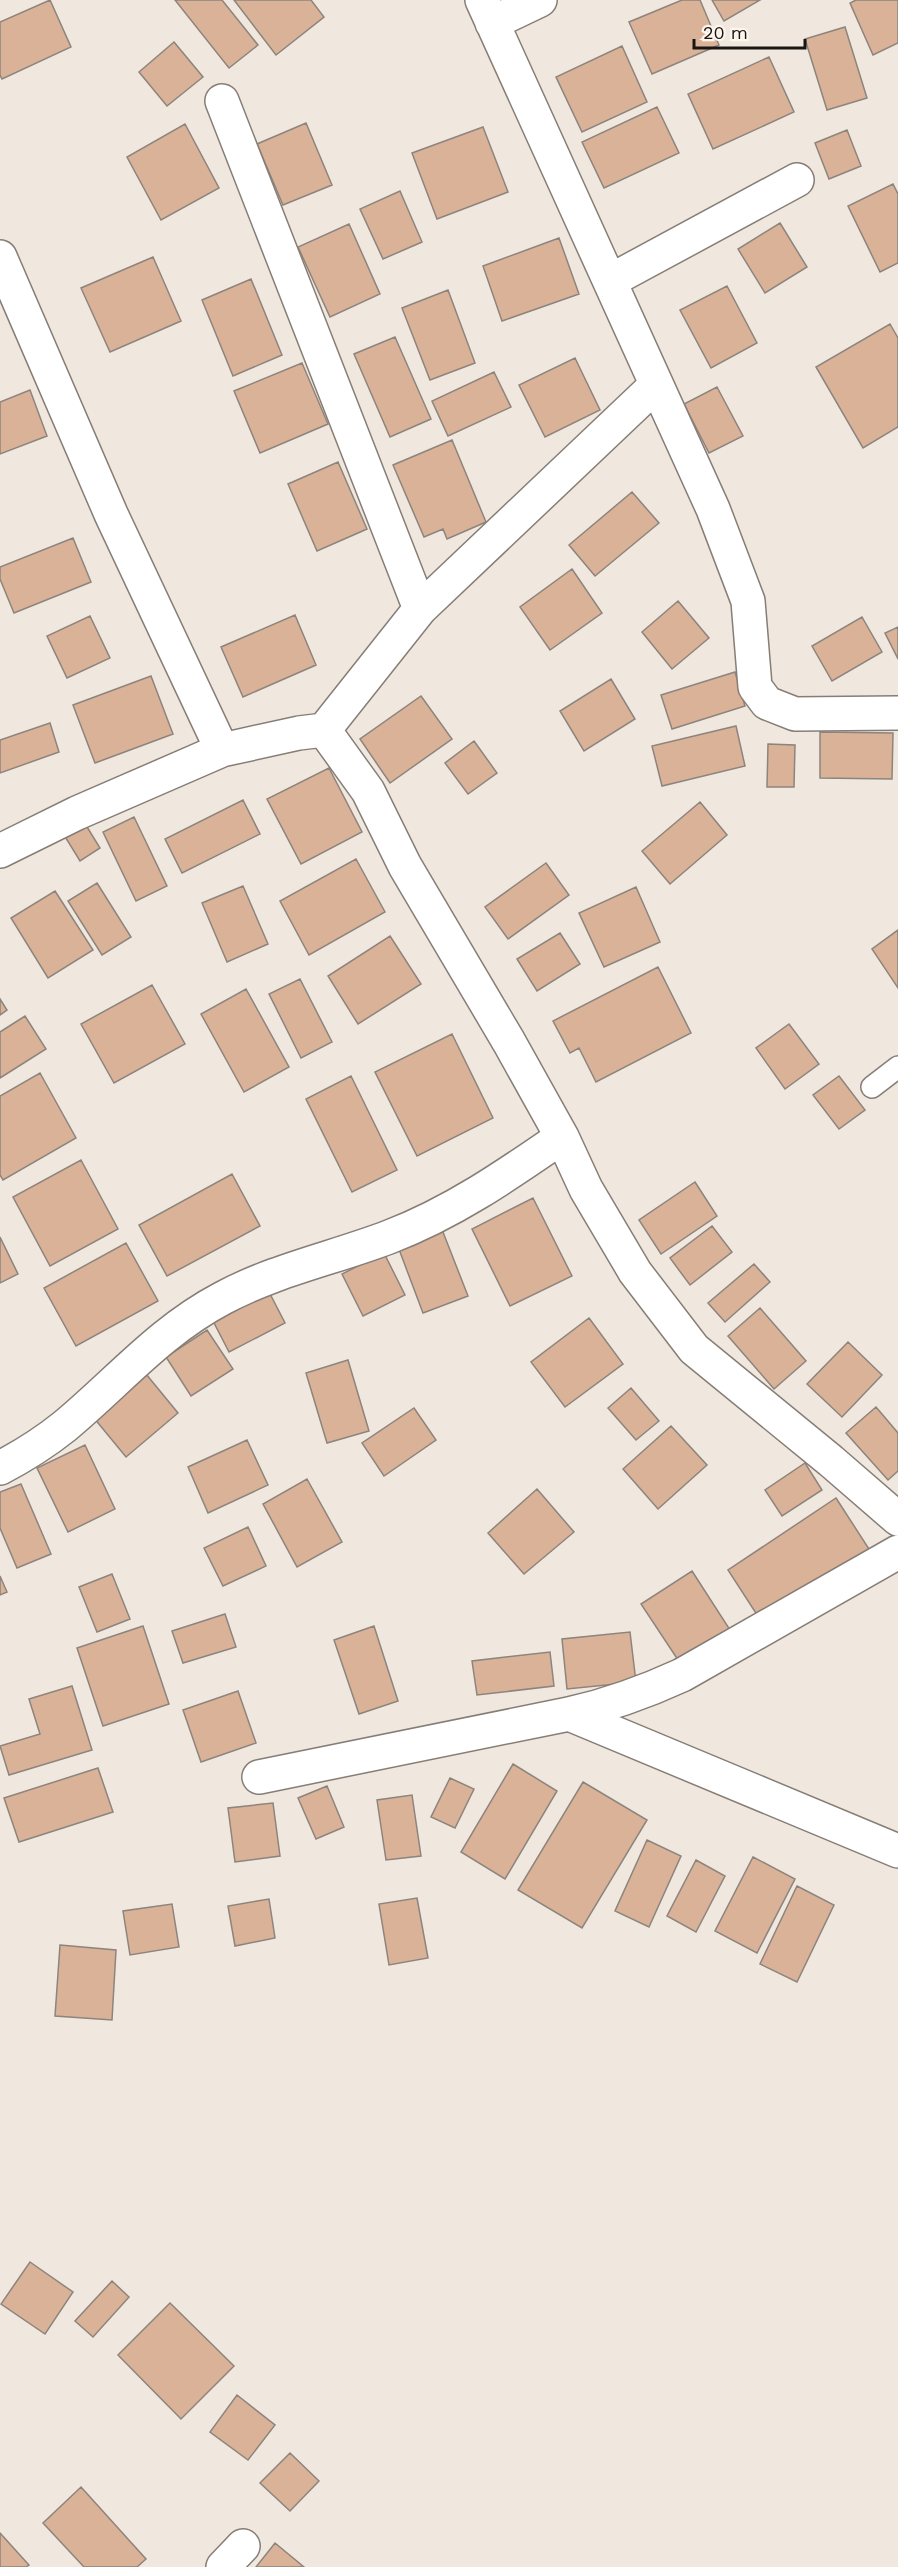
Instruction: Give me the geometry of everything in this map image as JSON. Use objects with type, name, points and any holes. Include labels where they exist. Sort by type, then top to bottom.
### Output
[{"type":"street","points":[[540,0],[487,11],[610,281],[655,386],[713,509],[748,601],[755,687],[767,703],[795,714],[898,713]]},
{"type":"street","points":[[222,101],[420,609]]},
{"type":"street","points":[[610,281],[797,180]]},
{"type":"street","points":[[0,257],[111,514],[222,750]]},
{"type":"street","points":[[0,851],[86,809],[222,750],[299,733],[324,730],[420,609],[655,386]]},
{"type":"street","points":[[324,730],[368,791],[405,866],[562,1137],[586,1189],[635,1272],[694,1349],[831,1461],[898,1520]]},
{"type":"street","points":[[0,1468],[29,1452],[64,1427],[158,1340],[224,1297],[263,1280],[392,1236],[437,1216],[504,1177],[562,1137]]},
{"type":"street","points":[[259,1777],[569,1714],[646,1692],[682,1675],[898,1552]]},
{"type":"street","points":[[569,1714],[898,1851]]},
{"type":"lane","points":[[872,1087],[898,1067]]},
{"type":"building","points":[[50,0],[71,47],[2,79],[0,75],[0,22]]},
{"type":"building","points":[[175,0],[222,0],[258,45],[229,68]]},
{"type":"building","points":[[234,0],[311,0],[324,17],[276,55]]},
{"type":"building","points":[[682,0],[700,0],[719,45],[652,74],[629,22]]},
{"type":"building","points":[[712,0],[760,0],[724,21]]},
{"type":"building","points":[[856,0],[898,0],[898,43],[873,55],[850,3]]},
{"type":"building","points":[[845,27],[867,98],[827,110],[805,39]]},
{"type":"building","points":[[174,42],[203,77],[167,106],[139,72]]},
{"type":"building","points":[[622,46],[647,102],[582,132],[556,77]]},
{"type":"building","points":[[769,57],[794,112],[713,149],[688,94]]},
{"type":"building","points":[[657,107],[679,153],[604,188],[582,142]]},
{"type":"building","points":[[306,123],[332,185],[283,205],[257,144]]},
{"type":"building","points":[[185,124],[219,188],[161,220],[127,157]]},
{"type":"building","points":[[483,127],[508,192],[437,219],[412,153]]},
{"type":"building","points":[[847,130],[861,166],[829,179],[815,143]]},
{"type":"building","points":[[893,184],[898,194],[898,263],[880,272],[848,206]]},
{"type":"building","points":[[400,191],[422,242],[383,259],[360,209]]},
{"type":"building","points":[[780,223],[807,267],[765,293],[738,249]]},
{"type":"building","points":[[349,224],[380,294],[330,317],[298,247]]},
{"type":"building","points":[[559,238],[579,294],[502,321],[483,266]]},
{"type":"building","points":[[153,257],[181,321],[110,352],[81,288]]},
{"type":"building","points":[[251,279],[282,355],[233,376],[202,300]]},
{"type":"building","points":[[727,286],[757,343],[711,368],[680,310]]},
{"type":"building","points":[[448,290],[475,363],[430,380],[402,308]]},
{"type":"building","points":[[890,324],[898,338],[898,427],[863,448],[816,367]]},
{"type":"building","points":[[395,337],[431,419],[390,437],[354,354]]},
{"type":"building","points":[[575,358],[600,410],[545,437],[519,385]]},
{"type":"building","points":[[302,363],[328,424],[260,453],[234,391]]},
{"type":"building","points":[[494,372],[511,407],[448,436],[432,401]]},
{"type":"building","points":[[717,387],[743,436],[709,453],[684,404]]},
{"type":"building","points":[[30,390],[47,436],[0,454],[0,402]]},
{"type":"building","points":[[452,440],[486,522],[447,539],[443,529],[424,537],[393,465]]},
{"type":"building","points":[[338,462],[367,529],[317,551],[288,484]]},
{"type":"building","points":[[632,492],[659,523],[595,576],[569,545]]},
{"type":"building","points":[[73,538],[91,582],[14,613],[0,579],[0,567]]},
{"type":"building","points":[[572,569],[602,613],[550,650],[520,607]]},
{"type":"building","points":[[678,601],[709,638],[672,669],[642,632]]},
{"type":"building","points":[[295,615],[316,665],[243,697],[221,647]]},
{"type":"building","points":[[90,616],[110,658],[67,678],[47,636]]},
{"type":"building","points":[[862,617],[882,652],[832,681],[812,646]]},
{"type":"building","points":[[898,627],[898,659],[885,633]]},
{"type":"building","points":[[735,672],[745,706],[672,729],[661,695]]},
{"type":"building","points":[[151,676],[173,734],[95,763],[73,705]]},
{"type":"building","points":[[611,679],[635,719],[584,751],[560,711]]},
{"type":"building","points":[[421,696],[452,739],[390,783],[360,739]]},
{"type":"building","points":[[50,723],[59,752],[0,773],[0,740]]},
{"type":"building","points":[[736,726],[745,766],[662,786],[652,746]]},
{"type":"building","points":[[820,732],[893,733],[892,779],[820,778]]},
{"type":"building","points":[[474,741],[497,773],[468,794],[445,763]]},
{"type":"building","points":[[768,744],[795,745],[794,787],[767,787]]},
{"type":"building","points":[[329,768],[362,832],[301,864],[267,799]]},
{"type":"building","points":[[243,800],[260,834],[182,873],[165,839]]},
{"type":"building","points":[[700,802],[727,835],[670,884],[642,851]]},
{"type":"building","points":[[134,817],[167,886],[136,901],[103,832]]},
{"type":"building","points":[[84,822],[100,848],[80,861],[64,835]]},
{"type":"building","points":[[356,859],[385,912],[309,955],[280,901]]},
{"type":"building","points":[[546,863],[569,895],[508,939],[485,907]]},
{"type":"building","points":[[97,883],[131,937],[102,955],[68,901]]},
{"type":"building","points":[[243,886],[268,944],[227,962],[202,903]]},
{"type":"building","points":[[636,887],[660,942],[604,967],[579,913]]},
{"type":"building","points":[[55,891],[93,950],[48,978],[11,918]]},
{"type":"building","points":[[898,930],[898,988],[872,949]]},
{"type":"building","points":[[560,933],[580,964],[537,991],[517,959]]},
{"type":"building","points":[[390,936],[421,984],[358,1024],[328,976]]},
{"type":"building","points":[[658,967],[691,1033],[596,1082],[579,1048],[570,1053],[553,1021]]},
{"type":"building","points":[[300,979],[332,1042],[301,1058],[269,994]]},
{"type":"building","points":[[152,985],[185,1044],[114,1083],[81,1024]]},
{"type":"building","points":[[246,989],[289,1067],[244,1092],[201,1014]]},
{"type":"building","points":[[0,999],[7,1010],[0,1015]]},
{"type":"building","points":[[25,1016],[46,1049],[0,1078],[0,1032]]},
{"type":"building","points":[[789,1024],[819,1064],[785,1089],[756,1048]]},
{"type":"building","points":[[452,1034],[493,1118],[417,1156],[375,1072]]},
{"type":"building","points":[[40,1073],[76,1138],[3,1180],[0,1175],[0,1096]]},
{"type":"building","points":[[351,1076],[397,1170],[352,1192],[306,1099]]},
{"type":"building","points":[[839,1076],[865,1110],[839,1129],[813,1095]]},
{"type":"building","points":[[81,1160],[118,1229],[50,1266],[13,1197]]},
{"type":"building","points":[[232,1174],[260,1226],[167,1276],[139,1225]]},
{"type":"building","points":[[695,1182],[717,1216],[661,1254],[639,1220]]},
{"type":"building","points":[[533,1198],[572,1276],[510,1306],[472,1229]]},
{"type":"building","points":[[712,1226],[732,1252],[690,1285],[670,1258]]},
{"type":"building","points":[[441,1227],[468,1296],[423,1313],[397,1244]]},
{"type":"building","points":[[0,1237],[18,1274],[0,1283]]},
{"type":"building","points":[[126,1243],[158,1301],[76,1346],[44,1288]]},
{"type":"building","points":[[384,1253],[405,1295],[363,1316],[342,1274]]},
{"type":"building","points":[[754,1264],[770,1282],[725,1322],[708,1303]]},
{"type":"building","points":[[267,1288],[285,1323],[229,1352],[211,1317]]},
{"type":"building","points":[[760,1308],[806,1361],[774,1389],[728,1336]]},
{"type":"building","points":[[589,1318],[623,1364],[565,1407],[531,1362]]},
{"type":"building","points":[[207,1330],[233,1369],[191,1396],[166,1357]]},
{"type":"building","points":[[848,1342],[882,1375],[842,1417],[807,1384]]},
{"type":"building","points":[[348,1360],[369,1431],[327,1443],[306,1373]]},
{"type":"building","points":[[146,1374],[178,1413],[126,1457],[94,1418]]},
{"type":"building","points":[[631,1388],[659,1421],[636,1440],[608,1408]]},
{"type":"building","points":[[876,1407],[898,1433],[898,1471],[888,1480],[846,1433]]},
{"type":"building","points":[[414,1408],[436,1440],[384,1476],[362,1443]]},
{"type":"building","points":[[671,1426],[707,1465],[658,1509],[623,1469]]},
{"type":"building","points":[[247,1440],[268,1485],[208,1513],[188,1467]]},
{"type":"building","points":[[85,1445],[115,1509],[68,1532],[37,1468]]},
{"type":"building","points":[[805,1463],[822,1490],[782,1516],[765,1490]]},
{"type":"building","points":[[307,1479],[342,1542],[297,1567],[263,1504]]},
{"type":"building","points":[[21,1484],[51,1554],[17,1568],[0,1528],[0,1492]]},
{"type":"building","points":[[537,1489],[574,1532],[524,1574],[488,1533]]},
{"type":"building","points":[[836,1498],[869,1549],[761,1621],[728,1570]]},
{"type":"building","points":[[248,1527],[266,1566],[223,1586],[204,1548]]},
{"type":"building","points":[[692,1571],[732,1633],[682,1666],[641,1604]]},
{"type":"building","points":[[112,1574],[130,1619],[97,1632],[79,1587]]},
{"type":"building","points":[[0,1576],[7,1592],[0,1595]]},
{"type":"building","points":[[225,1614],[236,1647],[183,1663],[172,1631]]},
{"type":"building","points":[[143,1626],[169,1704],[103,1726],[77,1648]]},
{"type":"building","points":[[374,1626],[398,1701],[359,1714],[334,1640]]},
{"type":"building","points":[[630,1632],[636,1682],[567,1689],[562,1639]]},
{"type":"building","points":[[550,1652],[554,1686],[477,1695],[472,1661]]},
{"type":"building","points":[[72,1686],[92,1750],[9,1775],[0,1746],[40,1734],[29,1699]]},
{"type":"building","points":[[238,1691],[256,1743],[201,1762],[183,1710]]},
{"type":"building","points":[[513,1764],[557,1791],[505,1879],[461,1852]]},
{"type":"building","points":[[98,1768],[113,1812],[19,1842],[4,1798]]},
{"type":"building","points":[[450,1778],[474,1789],[455,1828],[431,1817]]},
{"type":"building","points":[[583,1782],[647,1820],[582,1928],[518,1890]]},
{"type":"building","points":[[327,1786],[344,1827],[316,1839],[298,1798]]},
{"type":"building","points":[[412,1795],[421,1856],[386,1860],[377,1800]]},
{"type":"building","points":[[273,1803],[280,1856],[235,1862],[228,1808]]},
{"type":"building","points":[[647,1840],[681,1856],[649,1927],[615,1911]]},
{"type":"building","points":[[753,1857],[795,1879],[757,1953],[715,1931]]},
{"type":"building","points":[[696,1860],[725,1876],[696,1932],[667,1916]]},
{"type":"building","points":[[797,1886],[834,1905],[797,1982],[760,1964]]},
{"type":"building","points":[[417,1898],[428,1958],[389,1965],[379,1904]]},
{"type":"building","points":[[269,1899],[275,1938],[235,1946],[228,1906]]},
{"type":"building","points":[[172,1904],[179,1947],[130,1955],[123,1911]]},
{"type":"building","points":[[60,1945],[116,1950],[112,2020],[55,2016]]},
{"type":"building","points":[[30,2262],[73,2292],[45,2334],[1,2304]]},
{"type":"building","points":[[112,2281],[129,2297],[93,2337],[75,2321]]},
{"type":"building","points":[[170,2303],[234,2366],[181,2419],[118,2355]]},
{"type":"building","points":[[237,2395],[275,2425],[248,2460],[210,2432]]},
{"type":"building","points":[[290,2453],[319,2481],[290,2511],[260,2483]]},
{"type":"building","points":[[81,2487],[146,2559],[137,2567],[84,2567],[43,2523]]},
{"type":"building","points":[[0,2533],[29,2565],[0,2567]]},
{"type":"building","points":[[275,2543],[304,2567],[256,2567]]}]
